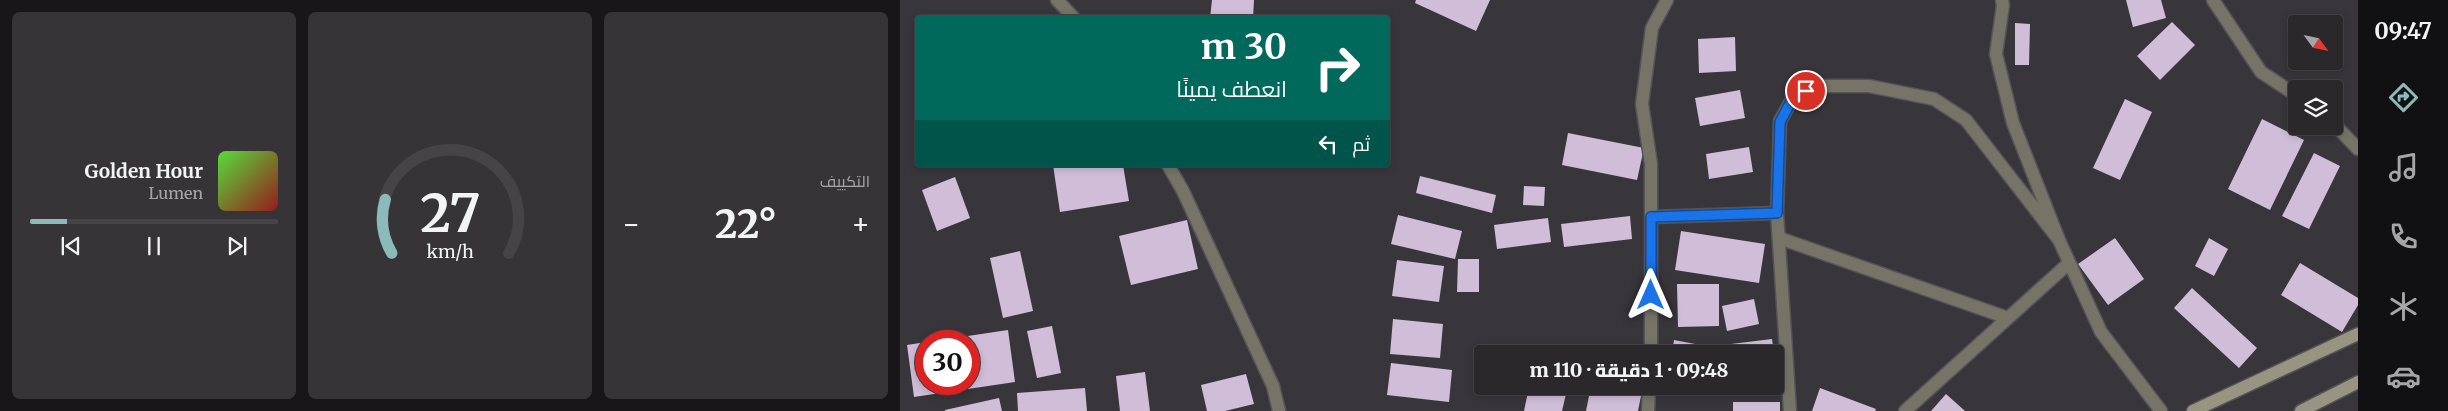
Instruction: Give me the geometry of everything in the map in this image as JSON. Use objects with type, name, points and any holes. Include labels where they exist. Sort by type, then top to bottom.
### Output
[{"type":"street","points":[[1057,0],[1071,15]]},
{"type":"street","points":[[1651,345],[1651,164],[1642,104],[1652,28],[1667,0]]},
{"type":"street","points":[[2002,0],[2003,5],[1996,54],[2012,123],[2059,240],[2101,332],[2160,411]]},
{"type":"street","points":[[2214,0],[2261,72],[2288,89]]},
{"type":"street","points":[[1790,411],[1777,213],[1780,122],[1794,96],[1818,86],[1869,86],[1934,99],[1966,120],[2059,240]]},
{"type":"street","points":[[2343,133],[2358,149]]},
{"type":"street","points":[[1169,167],[1183,191],[1273,386],[1279,411]]},
{"type":"street","points":[[1651,217],[1777,213]]},
{"type":"street","points":[[1779,238],[2008,318]]},
{"type":"street","points":[[1905,411],[2069,263]]},
{"type":"street","points":[[2193,411],[2358,334]]},
{"type":"street","points":[[2300,411],[2358,382]]},
{"type":"street","points":[[1648,411],[1649,395]]},
{"type":"building","points":[[1212,0],[1254,0],[1253,15],[1210,15]]},
{"type":"building","points":[[1416,0],[1490,0],[1476,31],[1415,3]]},
{"type":"building","points":[[2126,0],[2161,0],[2166,18],[2133,27]]},
{"type":"building","points":[[2172,22],[2195,45],[2160,80],[2137,56]]},
{"type":"building","points":[[2015,23],[2030,24],[2029,65],[2015,65]]},
{"type":"building","points":[[1735,37],[1736,71],[1699,73],[1698,39]]},
{"type":"building","points":[[1740,90],[1745,118],[1700,126],[1695,98]]},
{"type":"building","points":[[2125,99],[2152,112],[2120,180],[2093,168]]},
{"type":"building","points":[[2262,119],[2288,132],[2288,135],[2294,135],[2304,140],[2270,210],[2228,189]]},
{"type":"building","points":[[1568,133],[1644,148],[1637,180],[1562,165]]},
{"type":"building","points":[[1749,147],[1753,172],[1709,179],[1706,154]]},
{"type":"building","points":[[2314,153],[2340,166],[2309,229],[2282,216]]},
{"type":"building","points":[[1053,167],[1123,167],[1129,201],[1060,212]]},
{"type":"building","points":[[1420,176],[1496,195],[1492,213],[1416,193]]},
{"type":"building","points":[[955,177],[970,218],[937,231],[922,190]]},
{"type":"building","points":[[1524,186],[1545,187],[1544,206],[1523,205]]},
{"type":"building","points":[[1398,215],[1462,231],[1455,259],[1391,244]]},
{"type":"building","points":[[1630,216],[1632,239],[1564,247],[1561,224]]},
{"type":"building","points":[[1548,218],[1551,242],[1497,249],[1494,225]]},
{"type":"building","points":[[1187,220],[1198,269],[1131,285],[1119,236]]},
{"type":"building","points":[[1681,231],[1765,244],[1759,283],[1675,270]]},
{"type":"building","points":[[2115,238],[2144,279],[2108,305],[2078,264]]},
{"type":"building","points":[[2209,238],[2228,249],[2214,276],[2195,266]]},
{"type":"building","points":[[1020,251],[1033,311],[1003,318],[990,258]]},
{"type":"building","points":[[1458,259],[1479,259],[1479,292],[1457,292]]},
{"type":"building","points":[[1397,260],[1444,266],[1439,302],[1392,296]]},
{"type":"building","points":[[2300,263],[2358,298],[2358,305],[2342,332],[2281,295]]},
{"type":"building","points":[[1677,284],[1719,284],[1719,326],[1678,327]]},
{"type":"building","points":[[2192,288],[2257,348],[2239,368],[2174,308]]},
{"type":"building","points":[[1754,299],[1759,324],[1727,331],[1722,306]]},
{"type":"building","points":[[1393,319],[1443,324],[1440,358],[1390,354]]},
{"type":"building","points":[[1052,326],[1061,373],[1037,378],[1027,331]]},
{"type":"building","points":[[1008,330],[1015,382],[980,387],[980,334]]},
{"type":"building","points":[[1772,339],[1773,345],[1731,345]]},
{"type":"building","points":[[1674,340],[1700,345],[1673,345]]},
{"type":"building","points":[[915,344],[915,395],[927,395],[914,397],[907,345]]},
{"type":"building","points":[[1391,363],[1452,370],[1449,402],[1387,395]]},
{"type":"building","points":[[1145,372],[1150,411],[1120,411],[1116,376]]},
{"type":"building","points":[[1246,374],[1254,404],[1225,411],[1207,411],[1201,385]]},
{"type":"building","points":[[1085,388],[1087,411],[1018,411],[1017,393]]},
{"type":"building","points":[[1820,388],[1876,409],[1875,411],[1812,411]]},
{"type":"building","points":[[1946,394],[1965,411],[1931,411]]},
{"type":"building","points":[[1527,395],[1566,395],[1562,411],[1524,411]]},
{"type":"building","points":[[1589,395],[1641,395],[1638,411],[1586,411]]},
{"type":"building","points":[[999,398],[1002,411],[945,411],[945,410]]},
{"type":"building","points":[[1733,402],[1780,402],[1780,411],[1733,411]]},
{"type":"route","points":[[1651,295],[1651,217],[1777,213],[1780,122],[1794,96],[1806,91]]}]
